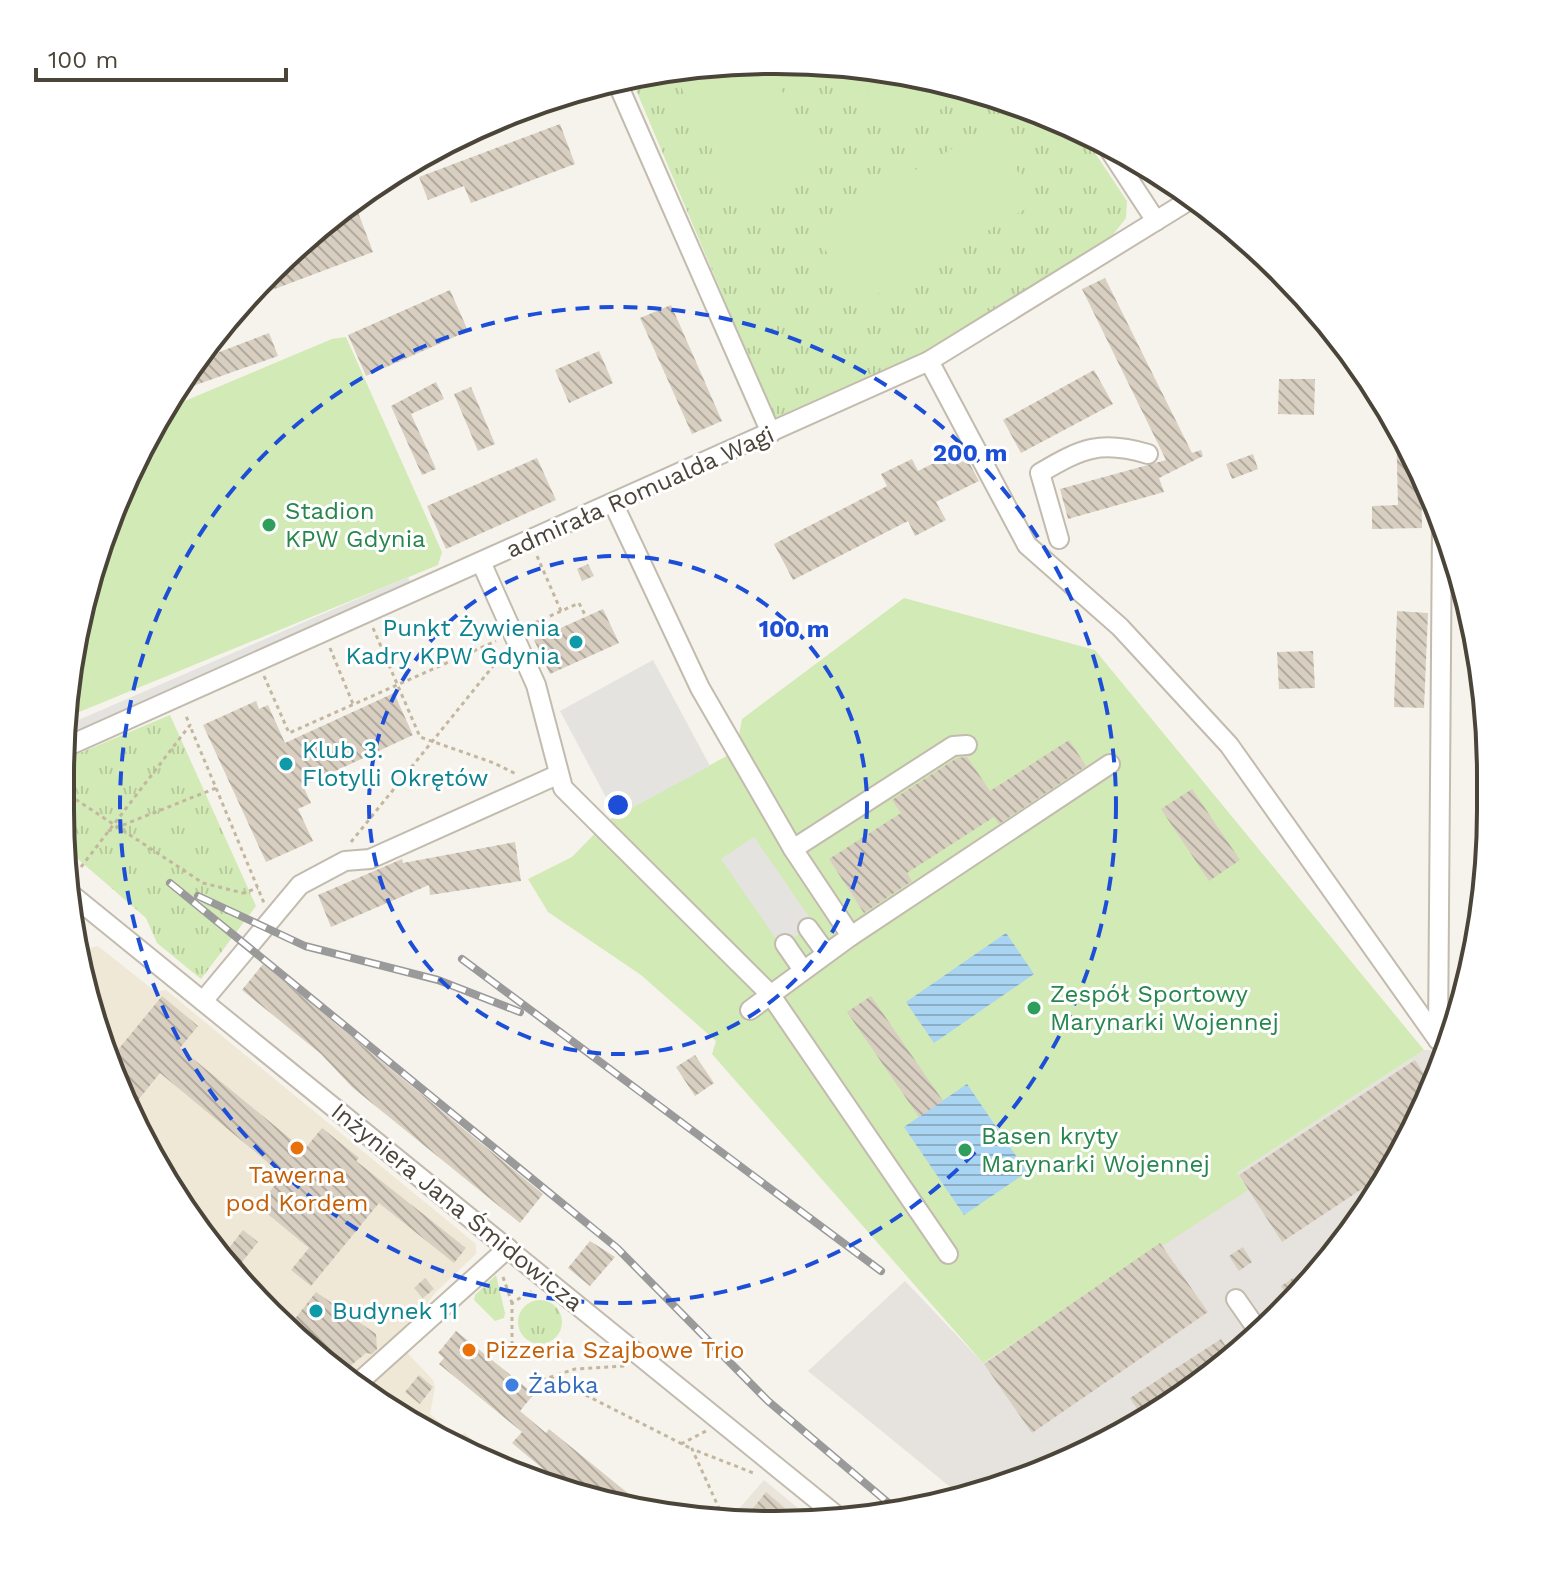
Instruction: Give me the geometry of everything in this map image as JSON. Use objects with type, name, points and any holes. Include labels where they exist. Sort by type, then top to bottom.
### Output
[{"type":"street","points":[[621,91],[771,433]]},
{"type":"street","points":[[1119,164],[1156,221]]},
{"type":"street","name":"admirała Romualda Wagi","points":[[75,743],[614,505],[929,361],[1183,204]]},
{"type":"street","points":[[929,361],[1027,545],[1120,627],[1229,745],[1438,1040],[1442,556]]},
{"type":"street","points":[[1059,539],[1040,473],[1068,456],[1114,444],[1148,454]]},
{"type":"street","points":[[614,505],[700,688],[793,849],[851,936]]},
{"type":"street","points":[[481,562],[536,685],[557,775],[573,800],[770,994],[948,1254]]},
{"type":"street","points":[[793,849],[953,746],[967,745]]},
{"type":"street","points":[[750,1010],[826,953],[1110,764]]},
{"type":"street","points":[[203,1001],[300,885],[345,861],[370,859],[557,775]]},
{"type":"street","name":"Inżyniera Jana Śmidowicza","points":[[80,902],[502,1253],[827,1508]]},
{"type":"street","points":[[808,928],[826,953]]},
{"type":"street","points":[[785,944],[803,970]]},
{"type":"street","points":[[364,1377],[502,1253]]},
{"type":"street","points":[[1236,1299],[1253,1323]]},
{"type":"path","points":[[531,541],[561,611]]},
{"type":"path","points":[[258,662],[289,733],[396,684],[514,636],[579,603],[585,615]]},
{"type":"path","points":[[367,613],[420,737],[494,763],[536,785]]},
{"type":"path","points":[[323,633],[353,704]]},
{"type":"path","points":[[351,843],[514,636]]},
{"type":"path","points":[[177,697],[272,920]]},
{"type":"path","points":[[81,867],[190,725]]},
{"type":"path","points":[[113,827],[216,788]]},
{"type":"path","points":[[74,799],[203,883],[223,891],[243,893],[258,888]]},
{"type":"path","points":[[502,1253],[512,1303],[512,1345]]},
{"type":"path","points":[[512,1303],[535,1289]]},
{"type":"path","points":[[542,1380],[575,1369],[628,1365]]},
{"type":"path","points":[[550,1377],[681,1444],[760,1476]]},
{"type":"path","points":[[681,1444],[707,1430]]},
{"type":"path","points":[[692,1449],[719,1508]]},
{"type":"shaded area","points":[[408,577],[412,587],[76,733],[77,721]]},
{"type":"shaded area","points":[[653,660],[710,766],[616,816],[560,711]]},
{"type":"shaded area","points":[[754,837],[814,924],[781,946],[721,859]]},
{"type":"shaded area","points":[[87,946],[98,946],[156,992],[166,990],[476,1244],[476,1254],[437,1291],[396,1341],[433,1380],[435,1388],[430,1414],[449,1430],[386,1393],[313,1337],[279,1306],[219,1237],[192,1199],[146,1120],[111,1035]]},
{"type":"shaded area","points":[[1424,1050],[1434,1050],[1405,1120],[1383,1160],[1332,1237],[1303,1272],[1272,1306],[1203,1366],[1165,1393],[1086,1439],[1001,1474],[952,1488],[808,1371],[905,1281],[983,1363],[1247,1189],[1237,1173]]},
{"type":"shaded area","points":[[465,1433],[478,1445],[458,1435]]},
{"type":"shaded area","points":[[764,1480],[800,1510],[776,1511],[738,1509]]},
{"type":"green space","points":[[774,74],[819,165],[740,205],[678,81]]},
{"type":"green space","points":[[776,74],[867,80],[912,87],[1001,111],[1093,150],[1127,201],[1126,218],[1112,236],[903,366],[776,422],[635,88],[684,80]]},
{"type":"green space","points":[[861,79],[912,87],[960,99],[893,136]]},
{"type":"green space","points":[[992,126],[1036,203],[857,306],[813,228]]},
{"type":"green space","name":"Stadion KPW Gdynia","points":[[346,337],[442,552],[438,565],[78,713],[87,639],[111,550],[146,465],[182,402],[332,339]]},
{"type":"green space","name":"Zespół Sportowy Marynarki Wojennej","points":[[904,598],[1095,650],[1424,1050],[1237,1173],[1248,1190],[983,1363],[712,1054],[716,1041],[641,975],[548,912],[528,879],[572,857],[607,821],[745,746],[739,735],[742,719]]},
{"type":"green space","points":[[170,715],[256,906],[201,979],[157,943],[146,918],[76,855],[75,755]]},
{"type":"green space","points":[[496,1275],[505,1313],[504,1318],[495,1321],[474,1300],[475,1295]]},
{"type":"green space","points":[[540,1300],[555,1307],[562,1322],[555,1337],[540,1344],[525,1337],[518,1322],[525,1307]]},
{"type":"water","points":[[1006,933],[1034,974],[934,1043],[906,1002]]},
{"type":"water","name":"Basen kryty Marynarki Wojennej","points":[[967,1084],[1027,1172],[964,1215],[904,1127]]},
{"type":"building","points":[[560,124],[575,164],[471,203],[464,186],[428,200],[419,177]]},
{"type":"building","points":[[358,212],[373,252],[267,292],[313,248]]},
{"type":"building","points":[[1105,278],[1192,453],[1201,450],[1203,456],[1159,478],[1164,492],[1068,519],[1060,489],[1166,460],[1082,289]]},
{"type":"building","points":[[450,290],[468,331],[366,376],[348,335]]},
{"type":"building","points":[[671,305],[722,421],[692,434],[640,318]]},
{"type":"building","points":[[269,333],[278,356],[192,386],[215,354]]},
{"type":"building","points":[[599,351],[613,383],[569,403],[555,370]]},
{"type":"building","points":[[1094,370],[1113,404],[1021,453],[1003,420]]},
{"type":"building","points":[[1279,379],[1315,379],[1314,415],[1278,414]]},
{"type":"building","points":[[436,382],[444,399],[411,414],[436,469],[422,475],[391,406]]},
{"type":"building","points":[[471,387],[495,444],[478,451],[454,394]]},
{"type":"building","points":[[1397,450],[1422,502],[1422,528],[1372,529],[1372,506],[1398,505]]},
{"type":"building","points":[[1253,454],[1258,469],[1232,479],[1226,464]]},
{"type":"building","points":[[950,455],[955,465],[967,459],[979,481],[936,502],[946,520],[915,536],[908,521],[793,580],[774,544],[887,486],[881,474],[912,459],[918,471]]},
{"type":"building","points":[[537,458],[556,500],[446,549],[427,506]]},
{"type":"building","points":[[588,564],[594,576],[582,581],[577,569]]},
{"type":"building","name":"Punkt Żywienia Kadry KPW Gdynia","points":[[603,609],[619,643],[550,674],[534,640]]},
{"type":"building","points":[[1397,611],[1428,613],[1424,708],[1394,707]]},
{"type":"building","points":[[1313,651],[1315,688],[1279,689],[1277,652]]},
{"type":"building","name":"Klub 3. Flotylli Okrętów","points":[[394,693],[413,735],[303,786],[311,803],[298,809],[313,841],[266,862],[203,725],[256,701],[259,709],[268,705],[285,743]]},
{"type":"building","points":[[1069,740],[1086,766],[999,824],[994,817],[907,873],[912,881],[864,913],[829,859],[901,813],[892,800],[957,758],[967,757],[990,791]]},
{"type":"building","points":[[1192,789],[1240,860],[1209,881],[1161,809]]},
{"type":"building","points":[[515,842],[521,881],[430,895],[429,885],[331,927],[318,895],[402,859],[403,863]]},
{"type":"building","points":[[263,964],[543,1194],[520,1223],[352,1087],[321,1054],[242,990]]},
{"type":"building","points":[[162,996],[198,1026],[180,1048],[304,1150],[322,1128],[359,1158],[356,1161],[466,1248],[454,1263],[379,1203],[311,1286],[291,1270],[309,1248],[258,1206],[283,1175],[160,1073],[137,1101],[117,1051]]},
{"type":"building","points":[[871,996],[943,1101],[919,1117],[847,1012]]},
{"type":"building","points":[[695,1055],[714,1083],[695,1096],[676,1067]]},
{"type":"building","points":[[1415,1060],[1425,1075],[1405,1120],[1367,1185],[1282,1242],[1239,1175]]},
{"type":"building","points":[[243,1230],[258,1242],[241,1263],[229,1249]]},
{"type":"building","points":[[590,1241],[615,1257],[590,1286],[568,1268]]},
{"type":"building","points":[[1160,1243],[1208,1312],[1032,1433],[984,1364]]},
{"type":"building","points":[[1243,1247],[1252,1262],[1239,1271],[1229,1256]]},
{"type":"building","points":[[1304,1271],[1285,1292],[1281,1286]]},
{"type":"building","points":[[425,1278],[434,1289],[423,1298],[414,1288]]},
{"type":"building","points":[[316,1292],[376,1334],[377,1349],[372,1354],[366,1353],[349,1367],[294,1320]]},
{"type":"building","points":[[456,1331],[534,1394],[520,1411],[546,1433],[549,1429],[632,1496],[548,1473],[512,1443],[522,1432],[439,1364],[444,1358],[438,1353]]},
{"type":"building","points":[[1221,1339],[1226,1347],[1138,1410],[1130,1398]]},
{"type":"building","points":[[419,1375],[433,1387],[420,1404],[405,1392]]},
{"type":"building","points":[[766,1492],[787,1510],[776,1511],[752,1510]]},
{"type":"railway","points":[[170,883],[617,1248],[768,1401],[887,1502]]},
{"type":"railway","points":[[198,896],[305,946],[438,980],[520,1012]]},
{"type":"railway","points":[[462,959],[881,1271]]},
{"type":"place","name":"Stadion KPW Gdynia","points":[[269,525]]},
{"type":"place","name":"Punkt Żywienia Kadry KPW Gdynia","points":[[576,642]]},
{"type":"place","name":"Klub 3. Flotylli Okrętów","points":[[286,764]]},
{"type":"place","name":"Zespół Sportowy Marynarki Wojennej","points":[[1034,1008]]},
{"type":"place","name":"Tawerna pod Kordem","points":[[297,1148]]},
{"type":"place","name":"Basen kryty Marynarki Wojennej","points":[[965,1150]]},
{"type":"place","name":"Budynek 11","points":[[316,1311]]},
{"type":"place","name":"Pizzeria Szajbowe Trio","points":[[469,1350]]},
{"type":"place","name":"Żabka","points":[[512,1385]]}]
